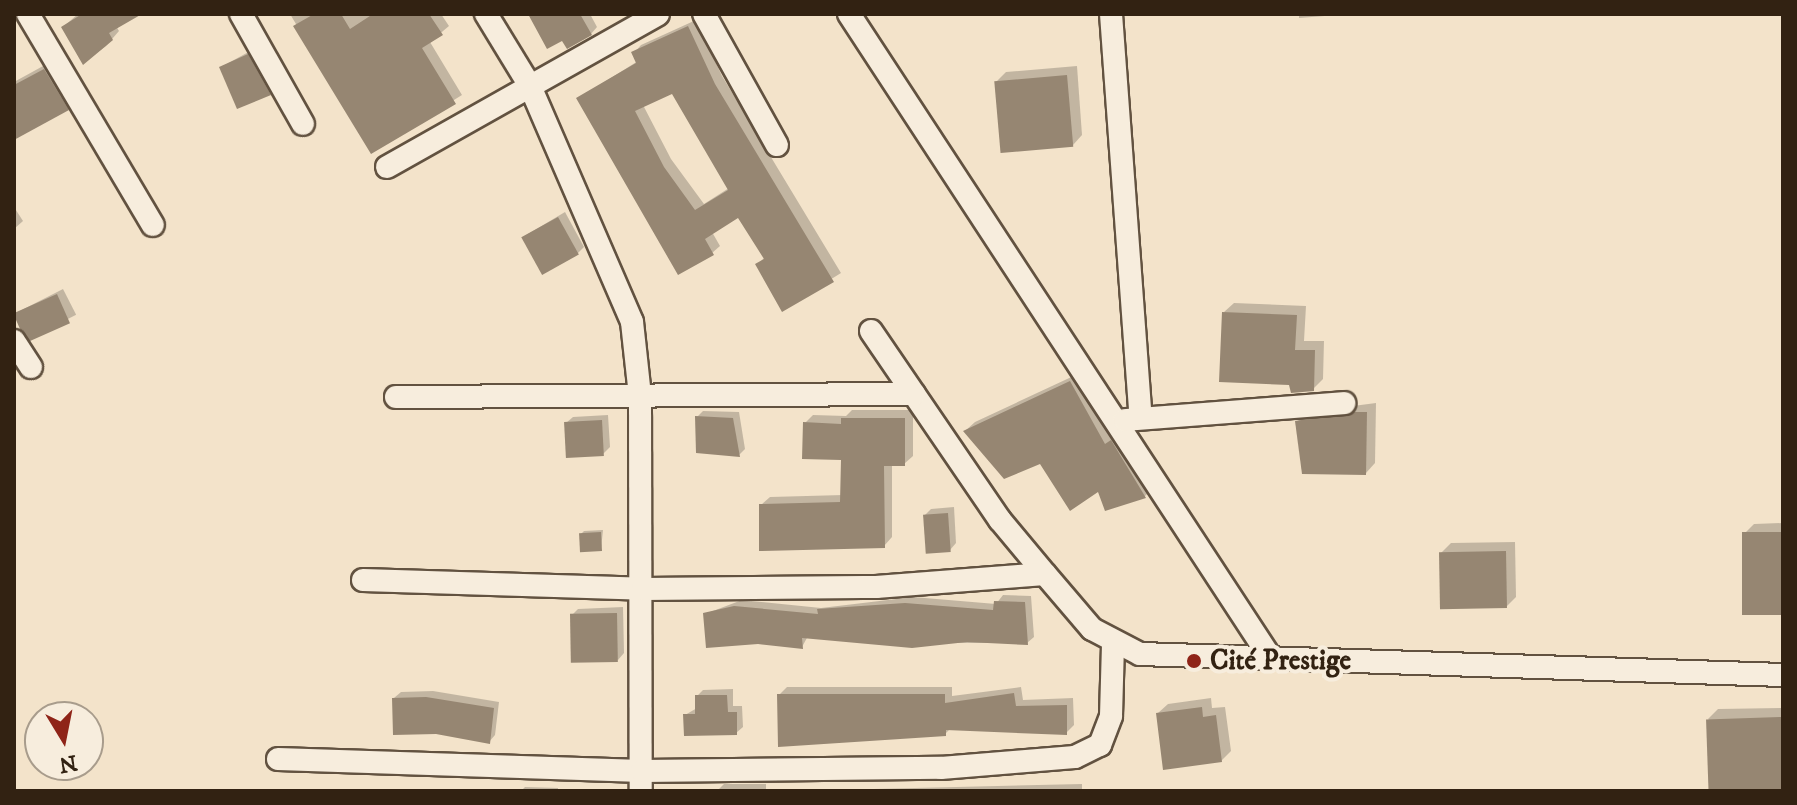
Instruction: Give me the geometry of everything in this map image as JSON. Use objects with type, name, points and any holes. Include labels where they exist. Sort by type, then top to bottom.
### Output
[{"type":"street","points":[[28,14],[153,225]]},
{"type":"street","points":[[241,14],[303,124]]},
{"type":"street","points":[[486,14],[530,86],[632,322],[640,396],[643,589],[641,781]]},
{"type":"street","points":[[387,167],[658,14]]},
{"type":"street","points":[[704,14],[777,145]]},
{"type":"street","points":[[849,14],[1270,657]]},
{"type":"street","points":[[1111,14],[1141,418]]},
{"type":"street","points":[[871,331],[1000,520],[1092,629],[1113,644],[1140,654],[1783,675]]},
{"type":"street","points":[[14,341],[31,367]]},
{"type":"street","points":[[396,397],[914,394]]},
{"type":"street","points":[[1115,420],[1344,403]]},
{"type":"street","points":[[363,580],[643,589],[876,587],[1045,574]]},
{"type":"street","points":[[278,759],[641,781],[941,768],[1075,757],[1100,745],[1111,716],[1113,644]]},
{"type":"building","points":[[82,14],[142,14],[109,33],[113,40],[83,65],[61,27]]},
{"type":"building","points":[[314,14],[341,14],[350,29],[373,14],[429,14],[443,35],[422,48],[456,104],[371,154],[293,26]]},
{"type":"building","points":[[528,14],[580,14],[592,35],[567,49],[562,41],[547,49]]},
{"type":"building","points":[[688,26],[715,84],[834,282],[782,312],[755,264],[764,259],[738,218],[705,239],[714,255],[678,275],[576,98],[636,63],[631,52]],"holes":[[[672,94],[728,190],[695,210],[664,167],[635,111]]]},
{"type":"building","points":[[248,54],[271,95],[237,109],[219,67]]},
{"type":"building","points":[[44,69],[69,110],[14,140],[14,85]]},
{"type":"building","points":[[1067,75],[1073,147],[1001,153],[994,81]]},
{"type":"building","points":[[558,217],[579,255],[542,275],[521,237]]},
{"type":"building","points":[[57,294],[70,323],[26,343],[14,313]]},
{"type":"building","points":[[1222,312],[1297,315],[1295,350],[1315,350],[1314,391],[1291,393],[1289,385],[1219,382]]},
{"type":"building","points":[[1070,381],[1105,444],[1111,440],[1146,498],[1105,511],[1098,492],[1070,511],[1040,464],[1004,479],[963,431]]},
{"type":"building","points":[[1367,412],[1366,475],[1302,474],[1295,421]]},
{"type":"building","points":[[695,416],[733,418],[740,457],[696,453]]},
{"type":"building","points":[[841,418],[905,418],[905,466],[884,466],[885,548],[759,551],[759,504],[840,502],[841,460],[802,459],[803,422],[841,424]]},
{"type":"building","points":[[602,420],[604,456],[566,458],[564,422]]},
{"type":"building","points":[[948,513],[951,552],[926,554],[923,515]]},
{"type":"building","points":[[601,532],[602,551],[580,552],[579,533]]},
{"type":"building","points":[[1742,532],[1783,532],[1783,615],[1742,615]]},
{"type":"building","points":[[1506,551],[1507,608],[1440,609],[1439,552]]},
{"type":"building","points":[[994,601],[1025,602],[1028,645],[967,642],[912,648],[802,638],[803,649],[758,644],[706,648],[703,613],[734,606],[818,614],[817,609],[905,603],[993,610]]},
{"type":"building","points":[[617,613],[618,662],[571,663],[570,614]]},
{"type":"building","points":[[1014,693],[1016,706],[1067,705],[1067,735],[946,730],[946,736],[778,747],[777,694],[945,694],[945,703]]},
{"type":"building","points":[[695,695],[727,695],[728,712],[737,712],[737,735],[684,736],[683,714],[695,714]]},
{"type":"building","points":[[426,697],[494,708],[490,744],[436,734],[393,735],[392,698]]},
{"type":"building","points":[[1202,707],[1203,717],[1216,715],[1222,762],[1163,770],[1156,713]]},
{"type":"building","points":[[1781,717],[1783,791],[1709,791],[1706,720]]},
{"type":"place","name":"Cité Prestige","points":[[1194,661]]}]
